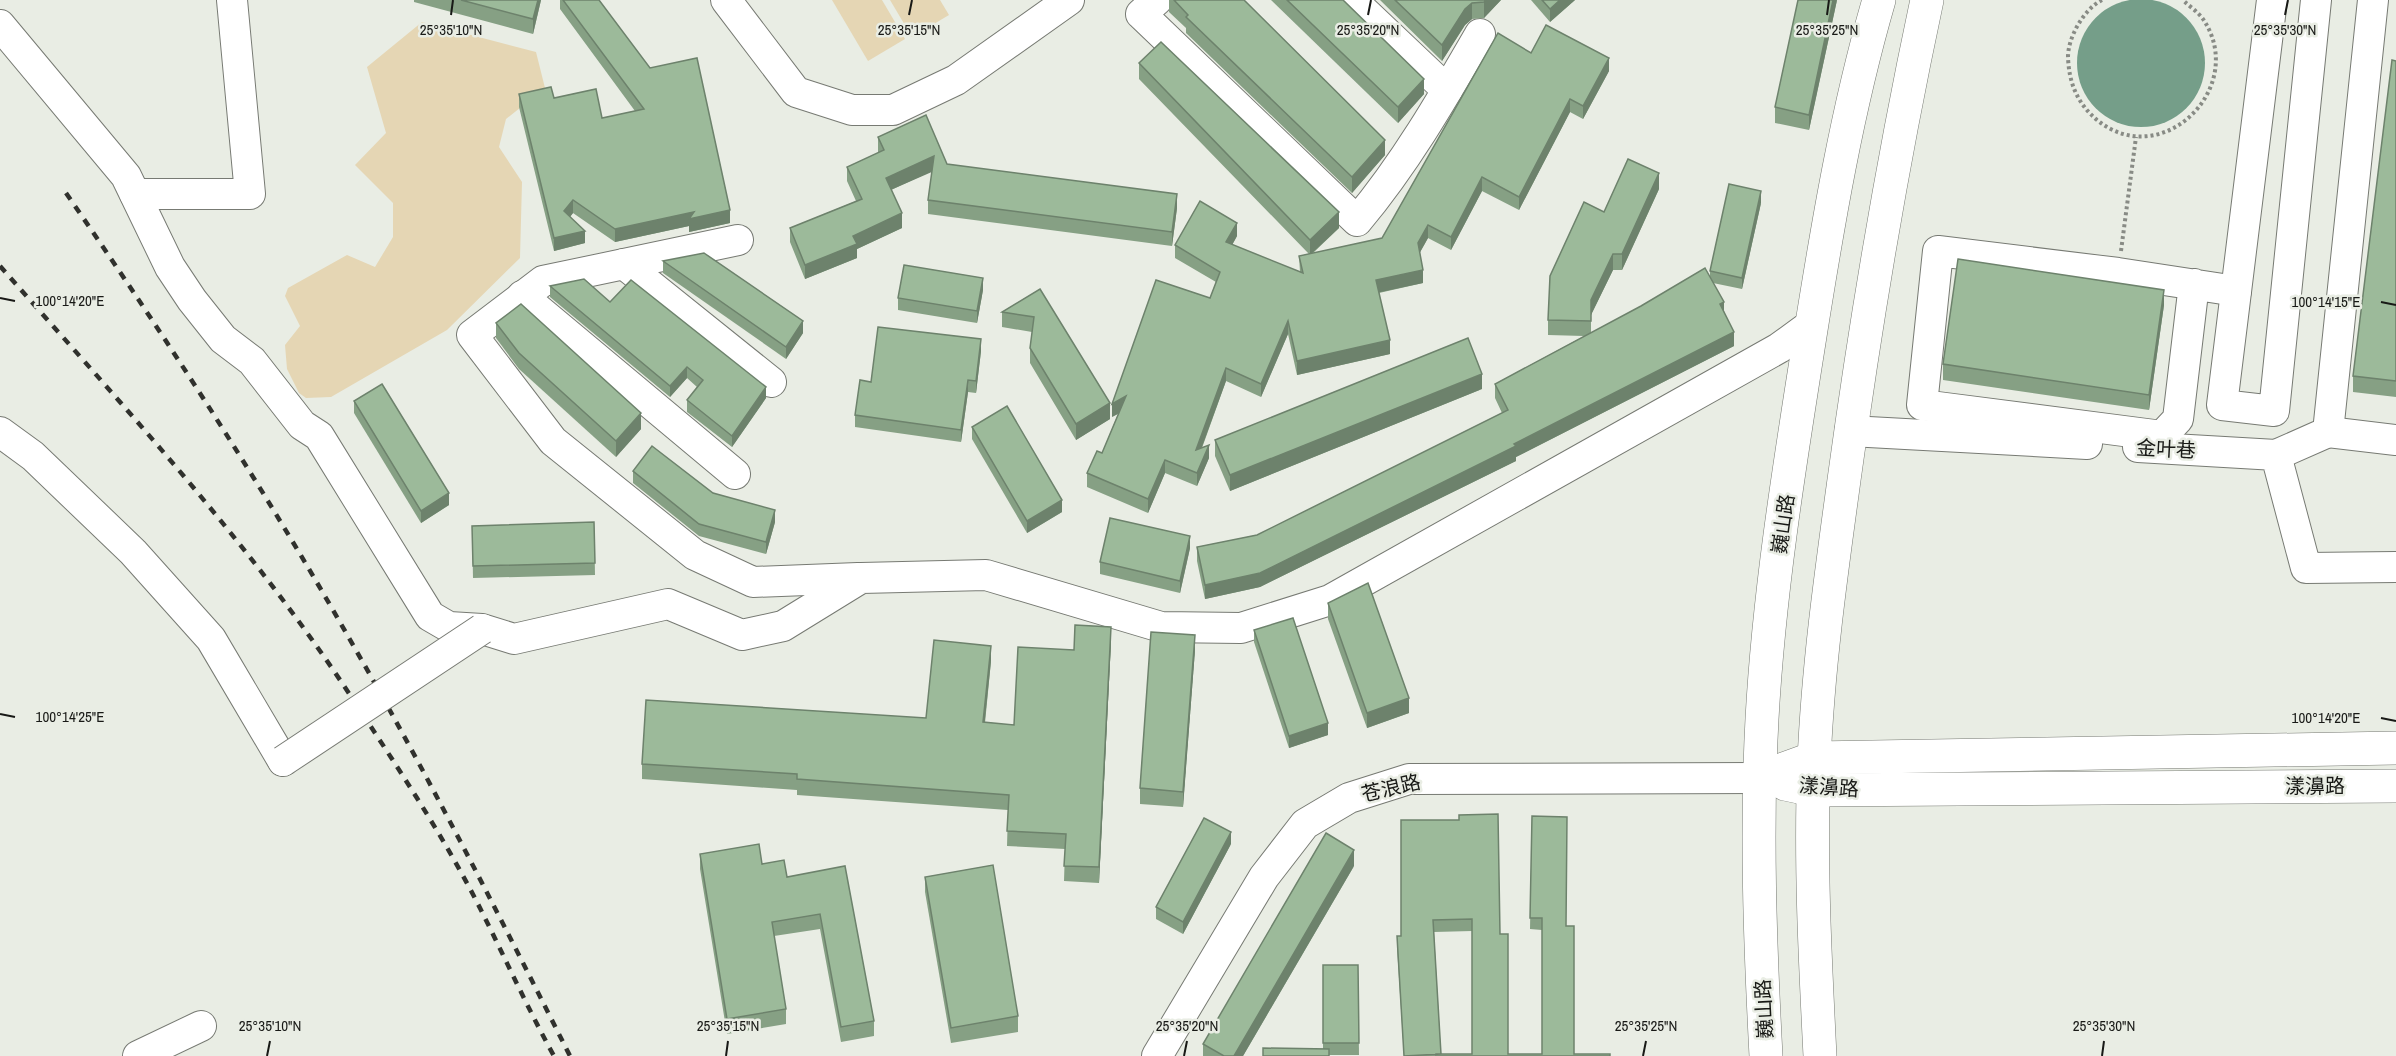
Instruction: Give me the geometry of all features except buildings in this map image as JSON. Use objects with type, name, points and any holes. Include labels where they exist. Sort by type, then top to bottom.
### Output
[{"type":"main road","name":"巍山路","points":[[1766,1056],[1759,904],[1760,778],[1764,690],[1773,603],[1812,324],[1849,116],[1879,0]]},
{"type":"main road","points":[[1820,1056],[1814,919],[1813,790],[1822,648],[1850,431],[1884,224],[1927,0]]},
{"type":"main road","name":"漾濞路","points":[[1760,778],[1814,758],[2396,748]]},
{"type":"main road","name":"漾濞路","points":[[1760,778],[1813,790],[2396,786]]},
{"type":"street","points":[[135,194],[250,194],[232,0]]},
{"type":"street","points":[[726,0],[796,92],[852,110],[893,110],[956,80],[1069,0]]},
{"type":"street","points":[[1157,0],[1141,14],[1358,221],[1375,201],[1447,90],[1480,34]]},
{"type":"street","points":[[1352,0],[1447,90]]},
{"type":"street","points":[[2272,0],[2222,405],[2274,411],[2316,0]]},
{"type":"street","points":[[2328,432],[2373,0]]},
{"type":"street","points":[[0,24],[126,176],[170,267],[192,300],[223,339],[252,361],[302,425],[319,436],[430,616],[449,627],[482,629],[514,639],[668,604],[742,635],[783,626],[861,578]]},
{"type":"street","points":[[2253,156],[2300,161]]},
{"type":"street","points":[[738,240],[543,281],[472,335],[553,441],[695,555],[753,582],[986,575],[1161,627],[1241,628],[1330,600],[1779,348],[1812,324]]},
{"type":"street","points":[[2194,284],[2178,419],[2162,436],[1922,405],[1938,251],[2118,273],[2194,284],[2236,291]]},
{"type":"street","points":[[624,264],[771,382]]},
{"type":"street","points":[[522,296],[735,474]]},
{"type":"street","name":"金叶巷","points":[[1850,431],[2276,455]]},
{"type":"street","points":[[0,432],[33,456],[133,552],[211,639],[283,761],[482,629]]},
{"type":"street","points":[[2396,440],[2328,432],[2276,455],[2306,568],[2396,567]]},
{"type":"street","name":"苍浪路","points":[[1157,1056],[1264,877],[1305,824],[1349,798],[1409,779],[1760,778]]},
{"type":"street","points":[[138,1056],[201,1026]]},
{"type":"path","points":[[2102,0],[2077,25],[2068,54],[2070,83],[2085,110],[2107,128],[2136,136],[2164,133],[2188,120],[2206,99],[2216,72],[2214,44],[2202,18],[2183,0]]},
{"type":"path","points":[[2118,273],[2136,136]]},
{"type":"shaded area","points":[[2141,-1],[2166,4],[2186,18],[2200,38],[2205,63],[2200,88],[2186,108],[2166,122],[2141,127],[2116,122],[2096,108],[2082,88],[2077,63],[2082,38],[2096,18],[2116,4]]},
{"type":"shaded area","points":[[832,0],[882,0],[905,39],[868,61]]},
{"type":"shaded area","points":[[890,0],[940,0],[949,15],[912,37]]},
{"type":"shaded area","points":[[422,22],[536,52],[545,88],[506,119],[499,147],[522,182],[520,258],[447,330],[331,397],[306,398],[299,393],[287,369],[285,345],[300,326],[285,296],[288,288],[347,255],[375,267],[393,237],[393,203],[355,165],[386,133],[367,67]]},
{"type":"railway","points":[[66,193],[212,412],[316,581],[435,793],[570,1056]]},
{"type":"railway","points":[[0,266],[140,425],[231,533],[316,646],[438,832],[482,912],[554,1056]]}]
